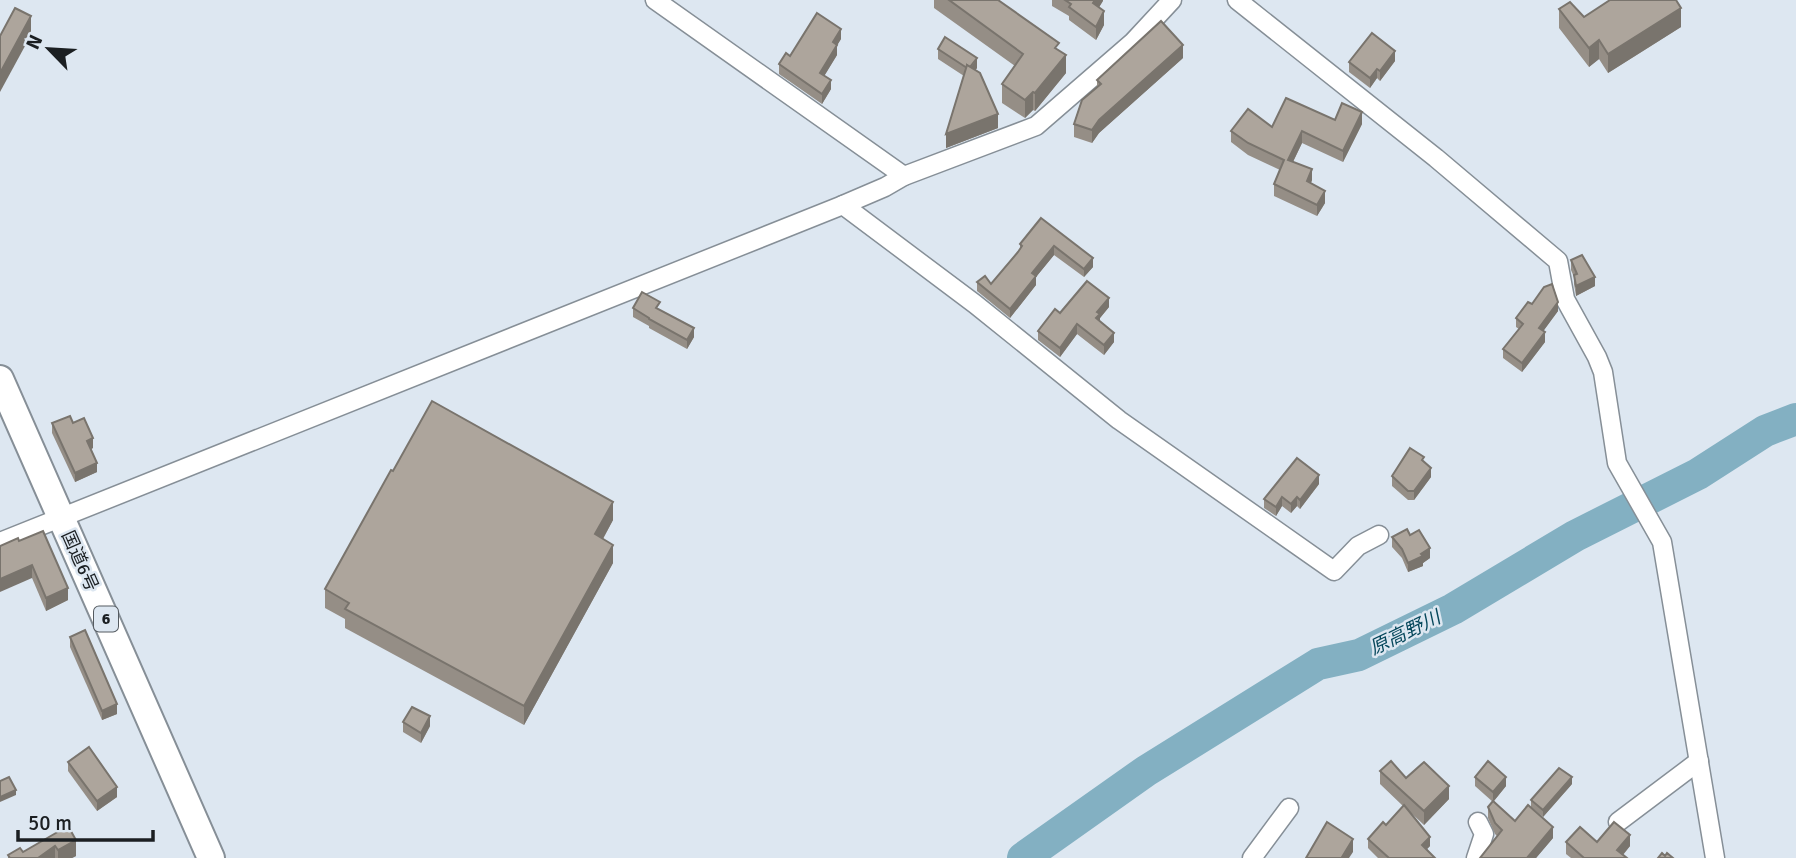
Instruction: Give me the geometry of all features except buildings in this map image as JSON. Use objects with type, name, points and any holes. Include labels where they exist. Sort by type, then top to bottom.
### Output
[{"type":"highway","name":"国道6号","points":[[0,379],[212,858]]},
{"type":"street","points":[[655,0],[904,176]]},
{"type":"street","points":[[0,542],[843,205],[904,176],[1036,126],[1133,41],[1172,0]]},
{"type":"street","points":[[1237,0],[1436,158],[1558,261],[1566,299],[1603,372],[1617,463],[1661,542],[1715,858]]},
{"type":"street","points":[[843,205],[975,304],[1119,420],[1334,571],[1359,546],[1379,535]]},
{"type":"street","points":[[1618,822],[1699,761]]},
{"type":"street","points":[[1252,858],[1289,808]]},
{"type":"street","points":[[1476,858],[1485,834],[1478,822]]},
{"type":"waterway","name":"原高野川","points":[[1023,858],[1146,771],[1318,664],[1359,655],[1453,609],[1575,536],[1698,474],[1765,431],[1796,419]]}]
